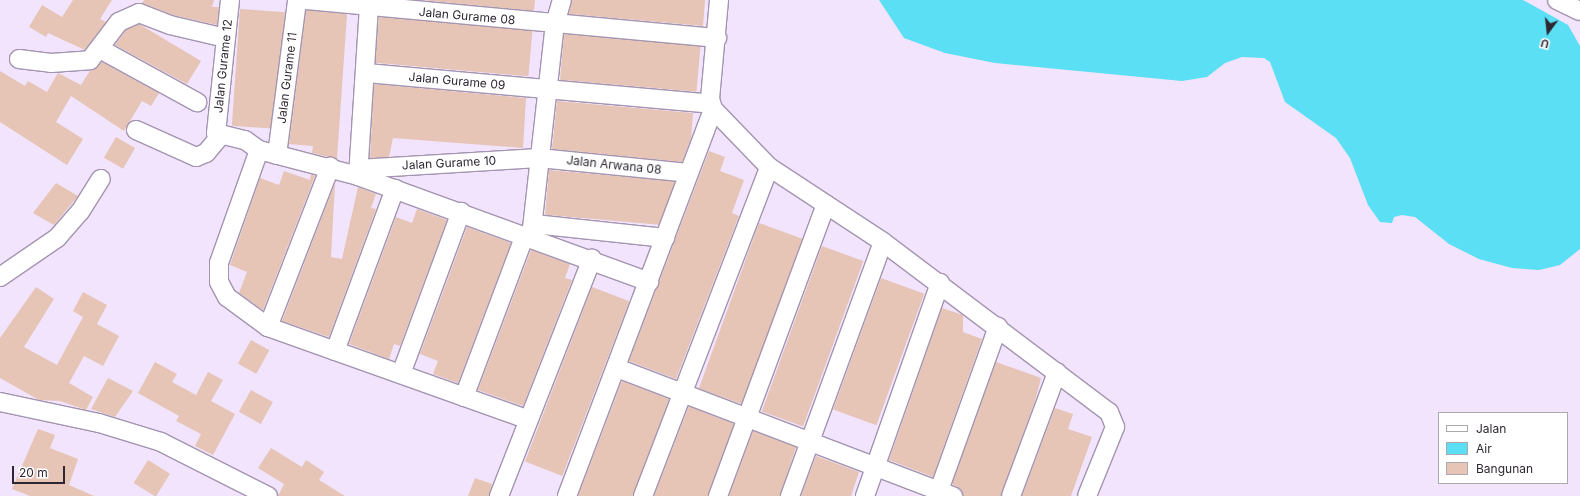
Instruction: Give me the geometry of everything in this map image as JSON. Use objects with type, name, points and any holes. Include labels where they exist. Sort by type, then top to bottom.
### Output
[{"type":"street","name":"Jalan Gurame 12","points":[[218,134],[230,0]]},
{"type":"street","name":"Jalan Gurame 11","points":[[277,155],[297,0]]},
{"type":"street","name":"Jalan Gurame 08","points":[[307,0],[369,7],[717,38]]},
{"type":"street","points":[[464,397],[530,232],[555,24],[562,0]]},
{"type":"street","points":[[567,496],[617,368],[712,107],[719,0]]},
{"type":"street","points":[[1557,0],[1580,11]]},
{"type":"street","points":[[358,172],[367,73],[369,7]]},
{"type":"street","points":[[19,59],[51,63],[87,62],[100,49],[119,22],[139,13],[170,25],[226,38]]},
{"type":"street","points":[[100,49],[197,102]]},
{"type":"street","name":"Jalan Gurame 09","points":[[367,73],[547,89],[712,107]]},
{"type":"street","points":[[712,107],[769,167],[883,242],[940,283],[1057,372],[1114,420],[1115,427],[1087,496]]},
{"type":"street","points":[[136,130],[196,157],[206,154],[218,134],[245,140],[259,150],[277,155],[358,172],[396,189],[461,212],[530,232],[649,282]]},
{"type":"street","points":[[259,150],[218,264],[218,276],[227,297],[268,327],[527,419]]},
{"type":"street","name":"Jalan Gurame 10","points":[[358,172],[539,158]]},
{"type":"street","name":"Jalan Arwana 08","points":[[539,158],[688,173]]},
{"type":"street","points":[[268,327],[330,167]]},
{"type":"street","points":[[643,496],[681,393],[769,167]]},
{"type":"street","points":[[0,277],[57,238],[80,212],[101,178]]},
{"type":"street","points":[[336,351],[396,189]]},
{"type":"street","points":[[718,496],[826,204]]},
{"type":"street","points":[[401,374],[461,212]]},
{"type":"street","points":[[530,232],[665,238]]},
{"type":"street","points":[[790,496],[883,242]]},
{"type":"street","points":[[498,496],[527,419],[592,259]]},
{"type":"street","points":[[865,496],[940,283]]},
{"type":"street","points":[[617,368],[877,465],[943,494],[998,327]]},
{"type":"street","points":[[1012,496],[1057,372]]},
{"type":"street","points":[[0,402],[154,440],[268,496]]},
{"type":"water","points":[[879,0],[1523,0],[1568,25],[1580,46],[1580,249],[1560,265],[1539,270],[1512,268],[1479,259],[1449,244],[1415,217],[1402,215],[1394,217],[1392,223],[1380,222],[1368,205],[1350,158],[1336,138],[1285,102],[1270,62],[1264,58],[1242,57],[1225,63],[1207,77],[1182,81],[995,63],[945,53],[904,38]]},
{"type":"building","points":[[73,0],[112,0],[100,19],[106,22],[85,50],[48,33],[46,37],[29,27],[42,5],[62,17]]},
{"type":"building","points":[[144,0],[214,0],[212,7],[219,7],[217,25],[173,15],[142,3]]},
{"type":"building","points":[[421,0],[535,0],[534,11]]},
{"type":"building","points":[[572,0],[705,0],[703,26],[569,14]]},
{"type":"building","points":[[240,9],[285,12],[277,129],[232,126]]},
{"type":"building","points":[[306,10],[347,14],[337,159],[312,153],[313,146],[289,144]]},
{"type":"building","points":[[379,17],[532,30],[528,76],[375,63]]},
{"type":"building","points":[[139,24],[201,61],[187,84],[115,45],[126,30]]},
{"type":"building","points":[[564,34],[700,46],[696,92],[560,80]]},
{"type":"building","points":[[102,62],[159,93],[151,106],[142,101],[124,131],[71,96],[56,122],[83,139],[67,165],[0,122],[0,71],[25,86],[28,81],[47,92],[58,73],[81,85],[90,71]]},
{"type":"building","points":[[374,84],[526,98],[523,148],[393,138],[389,157],[370,158]]},
{"type":"building","points":[[557,101],[693,113],[691,138],[682,162],[552,149]]},
{"type":"building","points":[[116,137],[135,148],[123,169],[104,158]]},
{"type":"building","points":[[709,151],[725,157],[720,171],[744,180],[732,213],[739,216],[676,379],[629,361]]},
{"type":"building","points":[[549,170],[675,181],[671,226],[545,215]]},
{"type":"building","points":[[284,171],[310,180],[311,174],[315,176],[263,310],[239,293],[247,272],[230,265],[260,178],[279,185]]},
{"type":"building","points":[[56,183],[78,196],[54,225],[33,213]]},
{"type":"building","points":[[335,183],[331,257],[342,259],[358,187],[376,194],[371,208],[376,209],[329,337],[282,321]]},
{"type":"building","points":[[417,209],[447,220],[400,346],[394,344],[389,359],[349,344],[396,217],[412,223]]},
{"type":"building","points":[[759,223],[802,239],[742,404],[699,388]]},
{"type":"building","points":[[467,227],[511,243],[458,383],[433,374],[438,361],[420,354]]},
{"type":"building","points":[[822,246],[863,261],[803,426],[762,411]]},
{"type":"building","points":[[531,250],[570,264],[565,278],[572,280],[523,406],[478,390]]},
{"type":"building","points":[[881,278],[924,294],[876,425],[833,410]]},
{"type":"building","points":[[36,287],[54,299],[24,347],[57,365],[83,317],[73,311],[83,292],[107,305],[97,324],[119,336],[103,366],[84,356],[69,383],[93,397],[86,410],[60,401],[39,400],[0,378],[0,338]]},
{"type":"building","points":[[592,287],[629,301],[562,476],[525,462]]},
{"type":"building","points":[[942,308],[963,315],[963,332],[982,339],[933,477],[889,460]]},
{"type":"building","points":[[251,340],[269,350],[256,374],[238,364]]},
{"type":"building","points":[[155,362],[177,374],[172,382],[196,395],[208,372],[223,380],[211,401],[235,414],[213,455],[195,446],[201,434],[176,421],[179,416],[138,393]]},
{"type":"building","points":[[996,362],[1041,378],[1035,401],[1001,496],[963,496],[961,489],[952,484]]},
{"type":"building","points":[[108,378],[133,391],[115,417],[91,409]]},
{"type":"building","points":[[622,381],[669,399],[633,496],[578,496]]},
{"type":"building","points":[[251,390],[273,402],[261,424],[239,412]]},
{"type":"building","points":[[689,406],[734,424],[708,496],[654,496]]},
{"type":"building","points":[[1055,408],[1073,414],[1068,429],[1092,437],[1071,496],[1022,496]]},
{"type":"building","points":[[38,429],[55,435],[50,448],[78,459],[69,485],[94,496],[30,496],[12,489]]},
{"type":"building","points":[[753,431],[796,447],[780,496],[729,496]]},
{"type":"building","points":[[271,448],[302,467],[306,460],[324,472],[319,480],[345,496],[278,496],[284,484],[258,468]]},
{"type":"building","points":[[816,456],[859,472],[851,496],[801,496]]},
{"type":"building","points":[[148,460],[170,474],[156,496],[134,483]]},
{"type":"building","points":[[475,478],[492,484],[489,496],[468,496]]}]
